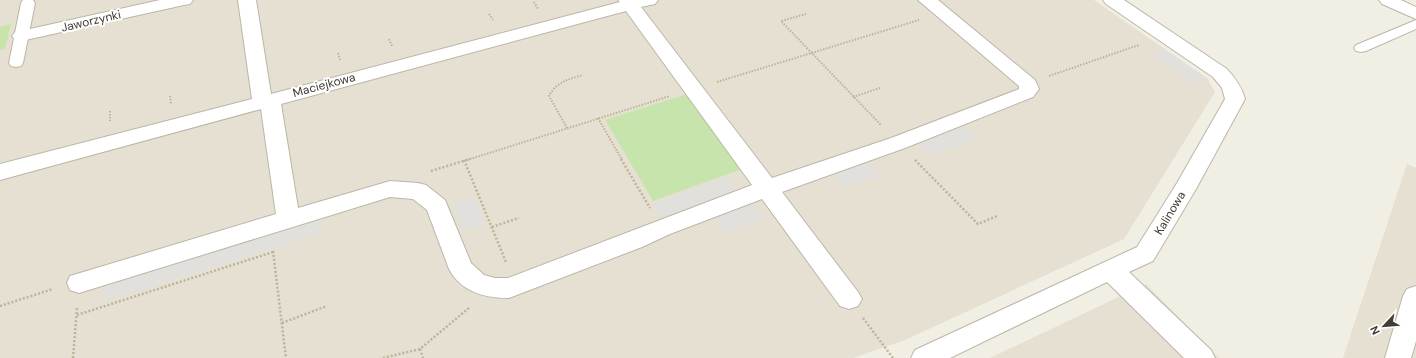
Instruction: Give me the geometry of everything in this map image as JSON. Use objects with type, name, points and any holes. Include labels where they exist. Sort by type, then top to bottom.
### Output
[{"type":"street","name":"Jaworzynki","points":[[22,36],[184,0]]},
{"type":"street","points":[[247,0],[266,101],[278,221]]},
{"type":"street","name":"Kalinowa","points":[[924,358],[1145,254],[1185,189],[1235,99],[1233,90],[1229,83],[1220,73],[1112,0]]},
{"type":"street","points":[[1388,0],[1416,14]]},
{"type":"street","points":[[636,2],[693,89],[849,299]]},
{"type":"street","name":"Maciejkowa","points":[[0,172],[636,2]]},
{"type":"street","points":[[79,283],[278,221],[390,189],[418,191],[430,199],[437,206],[461,269],[476,282],[505,287],[634,241],[662,228],[768,188],[898,143],[1026,93],[1029,89],[1028,84],[935,6]]},
{"type":"street","points":[[1110,270],[1202,358]]},
{"type":"street","points":[[1398,358],[1416,296]]},
{"type":"lane","points":[[16,63],[28,3]]},
{"type":"lane","points":[[1361,48],[1416,24]]},
{"type":"path","points":[[534,2],[537,7]]},
{"type":"path","points":[[427,172],[810,53],[935,6]]},
{"type":"path","points":[[489,14],[492,19]]},
{"type":"path","points":[[806,14],[781,21],[810,53],[978,224],[997,216]]},
{"type":"path","points":[[389,40],[391,45]]},
{"type":"path","points":[[1028,84],[1144,44]]},
{"type":"path","points":[[338,53],[339,59],[347,57]]},
{"type":"path","points":[[567,128],[549,96],[558,84],[583,75]]},
{"type":"path","points":[[853,97],[880,88]]},
{"type":"path","points":[[170,96],[171,103]]},
{"type":"path","points":[[110,111],[110,119]]},
{"type":"path","points":[[598,118],[662,228]]},
{"type":"path","points":[[383,358],[420,349],[459,315],[505,287],[492,227],[464,160]]},
{"type":"path","points":[[492,227],[519,218]]},
{"type":"path","points":[[278,221],[273,252],[286,358]]},
{"type":"path","points":[[77,315],[273,252]]},
{"type":"path","points":[[0,306],[79,281],[73,358]]},
{"type":"path","points":[[282,323],[327,306]]},
{"type":"path","points":[[865,321],[893,358]]},
{"type":"path","points":[[420,349],[423,358]]},
{"type":"shaded area","points":[[0,0],[1094,0],[1208,79],[1215,92],[1124,239],[905,340],[853,358],[0,358]]},
{"type":"shaded area","points":[[1165,50],[1207,78],[1193,84],[1151,55]]},
{"type":"shaded area","points":[[964,126],[977,138],[932,156],[919,144]]},
{"type":"shaded area","points":[[867,162],[880,176],[845,188],[835,176],[831,175]]},
{"type":"shaded area","points":[[1407,164],[1416,168],[1416,358],[1343,358]]},
{"type":"shaded area","points":[[727,176],[737,190],[659,218],[660,214],[654,203]]},
{"type":"shaded area","points":[[474,196],[485,223],[465,231],[463,234],[452,202]]},
{"type":"shaded area","points":[[754,202],[763,218],[725,233],[717,219],[712,218]]},
{"type":"shaded area","points":[[320,218],[322,233],[104,302],[105,285]]},
{"type":"shaded area","points":[[1146,284],[1219,358],[990,358]]},
{"type":"green space","points":[[11,24],[5,49],[0,50],[0,27]]},
{"type":"green space","points":[[687,94],[742,169],[653,201],[605,120]]}]
